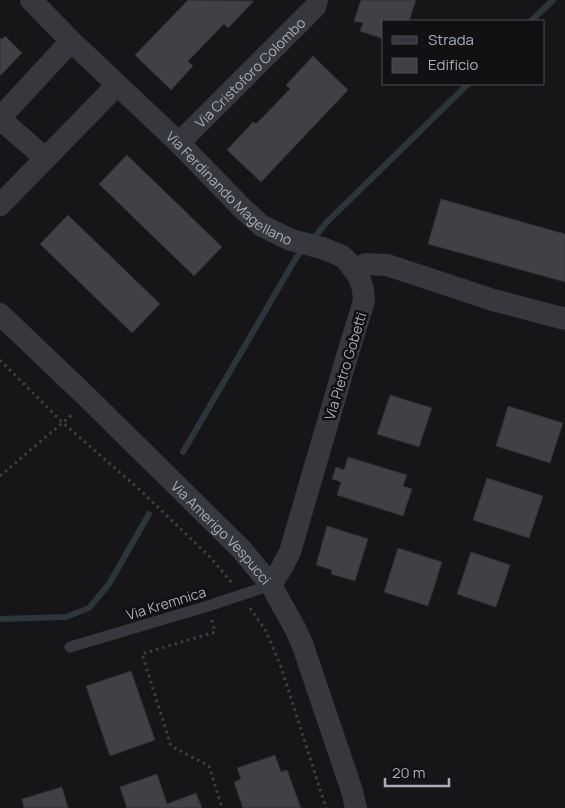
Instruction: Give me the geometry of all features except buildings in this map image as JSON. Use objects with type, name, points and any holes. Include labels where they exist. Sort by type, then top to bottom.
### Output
[{"type":"street","name":"Via Ferdinando Magellano","points":[[31,0],[262,226],[291,240],[322,248],[342,256],[354,269]]},
{"type":"street","name":"Via Cristoforo Colombo","points":[[178,143],[315,7],[318,0]]},
{"type":"street","points":[[45,158],[0,119],[71,41]]},
{"type":"street","points":[[0,205],[117,85]]},
{"type":"street","points":[[354,269],[366,264],[387,265],[493,300],[565,319]]},
{"type":"street","name":"Via Pietro Gobetti","points":[[271,585],[290,552],[364,301],[360,277],[354,269]]},
{"type":"street","name":"Via Amerigo Vespucci","points":[[0,314],[241,548],[271,585],[303,646],[356,808]]},
{"type":"lane","name":"Via Kremnica","points":[[70,647],[271,585]]},
{"type":"path","points":[[0,360],[62,422],[140,490],[210,557],[232,583],[266,631],[281,668],[326,808]]},
{"type":"path","points":[[0,476],[89,399]]},
{"type":"path","points":[[208,606],[215,632],[142,654],[171,746],[209,766],[222,808]]},
{"type":"waterway","points":[[532,20],[553,0]]},
{"type":"waterway","points":[[312,240],[327,222],[467,85]]},
{"type":"waterway","points":[[183,452],[296,258],[305,247]]},
{"type":"waterway","points":[[0,619],[66,617],[89,608],[109,584],[149,514]]}]
